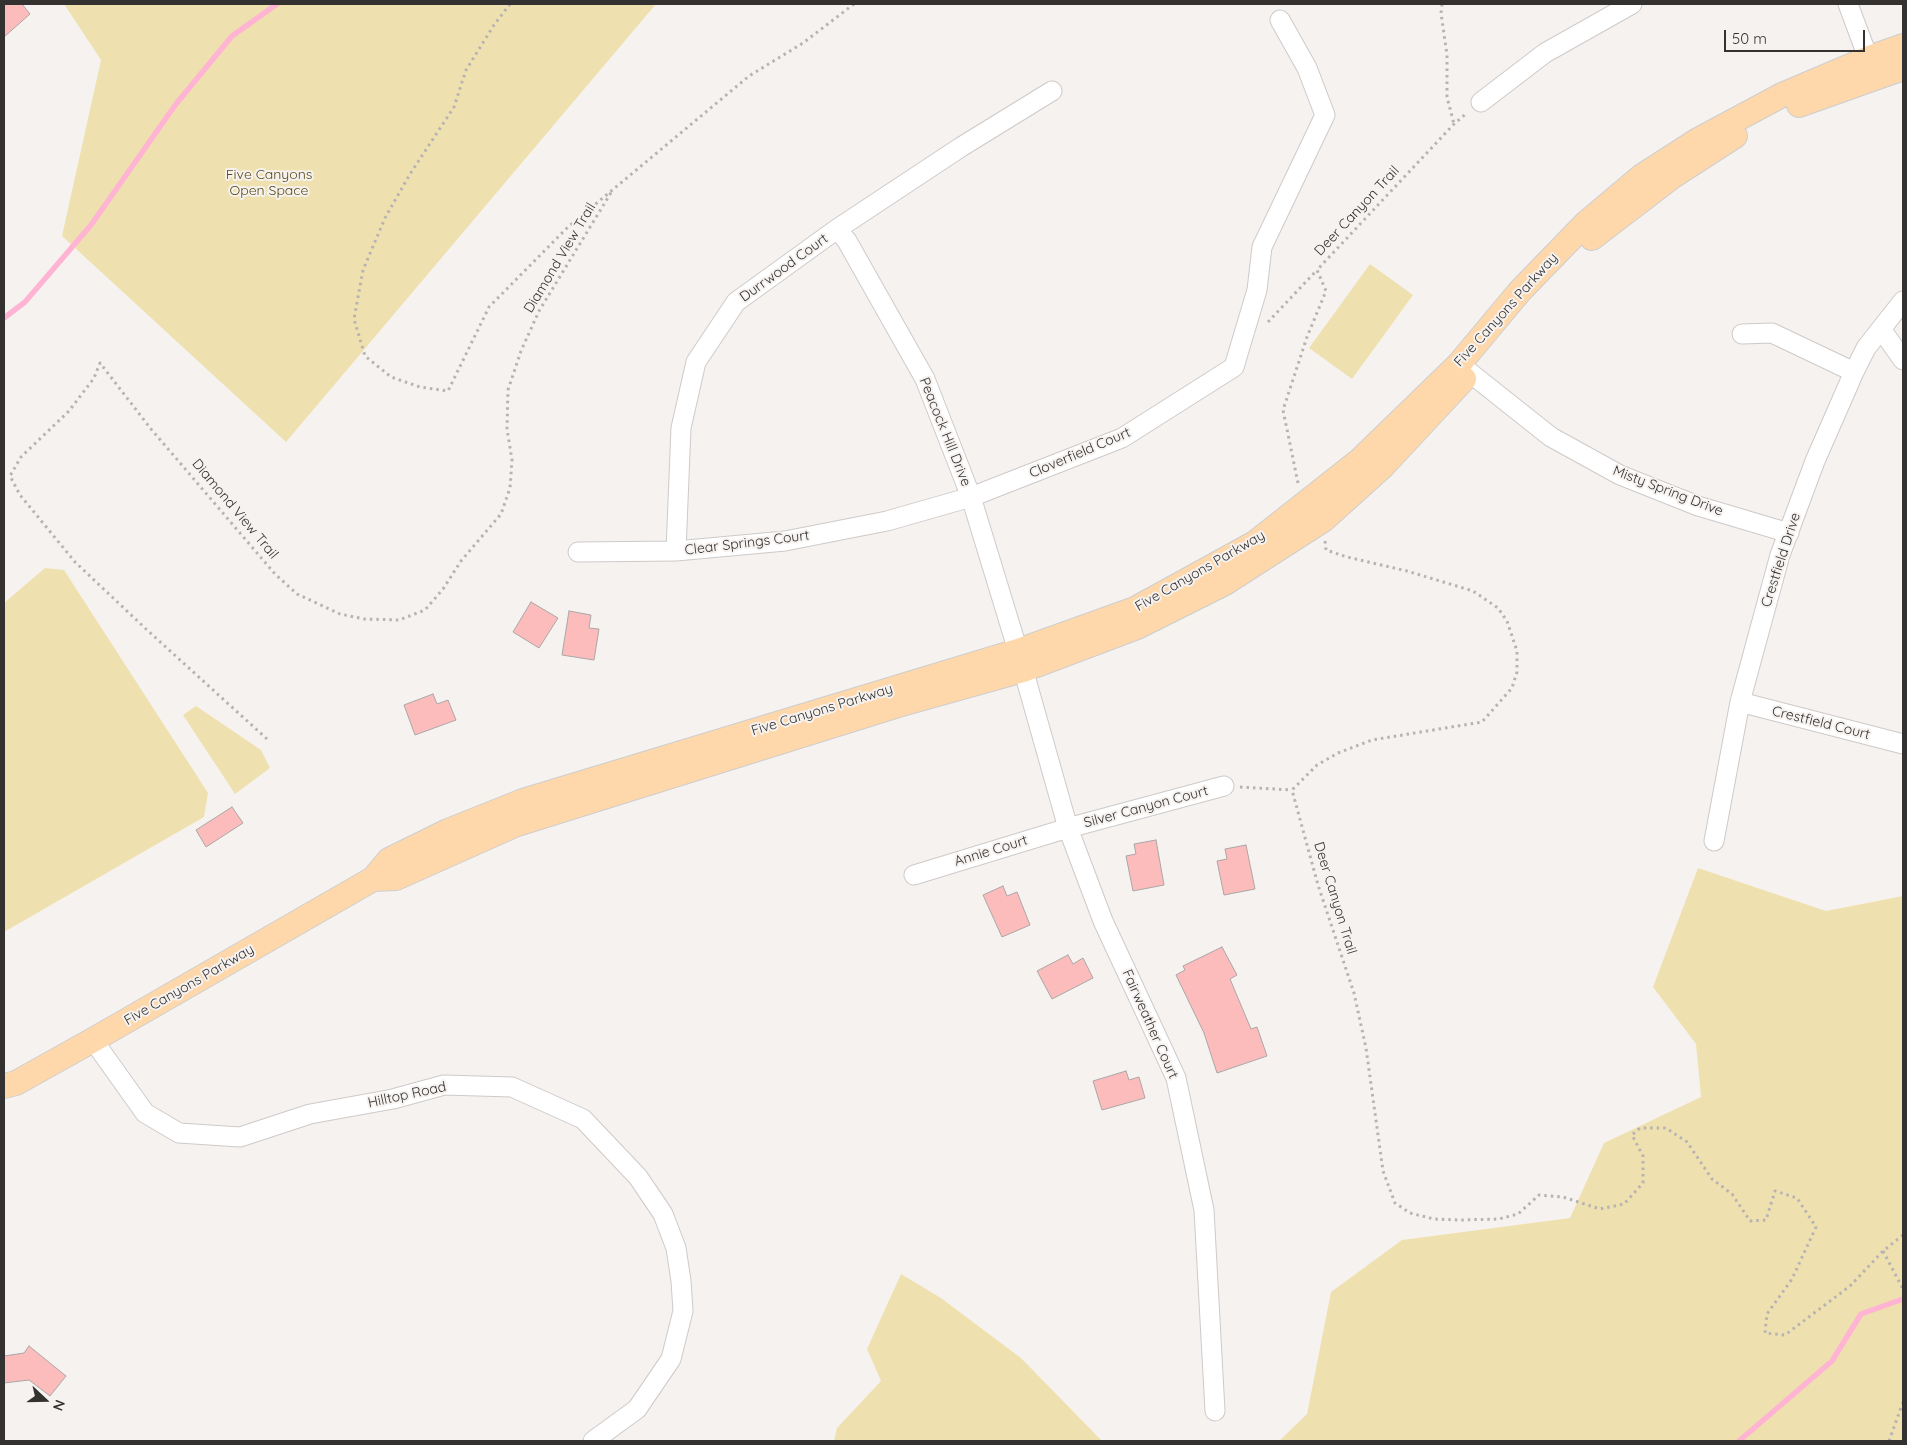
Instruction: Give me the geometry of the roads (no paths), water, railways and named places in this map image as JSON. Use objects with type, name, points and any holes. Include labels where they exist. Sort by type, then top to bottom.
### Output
[{"type":"main road","name":"Five Canyons Parkway","points":[[4,1086],[16,1083],[93,1040],[373,879],[396,878],[517,824],[898,705],[1020,661],[1137,627],[1216,588],[1271,556],[1323,520],[1383,466],[1464,368],[1520,291],[1585,224],[1642,176],[1698,140],[1774,100],[1872,68],[1903,46]]},
{"type":"main road","name":"Five Canyons Parkway","points":[[1872,68],[1903,68]]},
{"type":"main road","name":"Five Canyons Parkway","points":[[1020,661],[1135,609],[1255,543],[1359,461],[1464,368]]},
{"type":"street","points":[[1481,102],[1545,53],[1632,4]]},
{"type":"street","points":[[1848,4],[1872,68]]},
{"type":"street","name":"Cloverfield Court","points":[[971,497],[1122,438],[1234,367],[1257,290],[1262,247],[1325,115],[1307,68],[1280,20]]},
{"type":"street","name":"Durrwood Court","points":[[676,551],[680,428],[696,362],[736,302],[837,229],[961,147],[1052,91]]},
{"type":"street","name":"Peacock Hill Drive","points":[[837,229],[847,241],[925,379],[971,497],[1020,661]]},
{"type":"street","name":"Crestfield Drive","points":[[1714,841],[1740,702],[1780,555],[1815,462],[1854,372],[1866,348],[1903,301]]},
{"type":"street","points":[[1880,329],[1903,360]]},
{"type":"street","points":[[1742,334],[1772,333],[1854,372]]},
{"type":"street","name":"Misty Spring Drive","points":[[1464,368],[1551,437],[1620,475],[1698,506],[1789,532]]},
{"type":"street","name":"Clear Springs Court","points":[[578,552],[676,551],[784,541],[887,521],[971,497]]},
{"type":"street","name":"Fairweather Court","points":[[1020,661],[1068,828],[1102,921],[1176,1078],[1204,1210],[1215,1411]]},
{"type":"street","name":"Crestfield Court","points":[[1740,702],[1903,744]]},
{"type":"street","name":"Silver Canyon Court","points":[[1068,828],[1224,786]]},
{"type":"street","name":"Annie Court","points":[[914,875],[1068,828]]},
{"type":"street","name":"Hilltop Road","points":[[93,1040],[144,1113],[179,1133],[240,1137],[310,1114],[393,1099],[444,1086],[512,1086],[583,1119],[620,1155],[638,1177],[663,1214],[676,1248],[683,1311],[670,1359],[637,1409],[593,1441]]},
{"type":"waterway","points":[[4,318],[25,302],[91,225],[176,104],[232,36],[277,4]]},
{"type":"waterway","points":[[1739,1441],[1832,1361],[1861,1314],[1903,1299]]},
{"type":"park label","name":"Five Canyons Open Space","points":[[269,184]]}]
